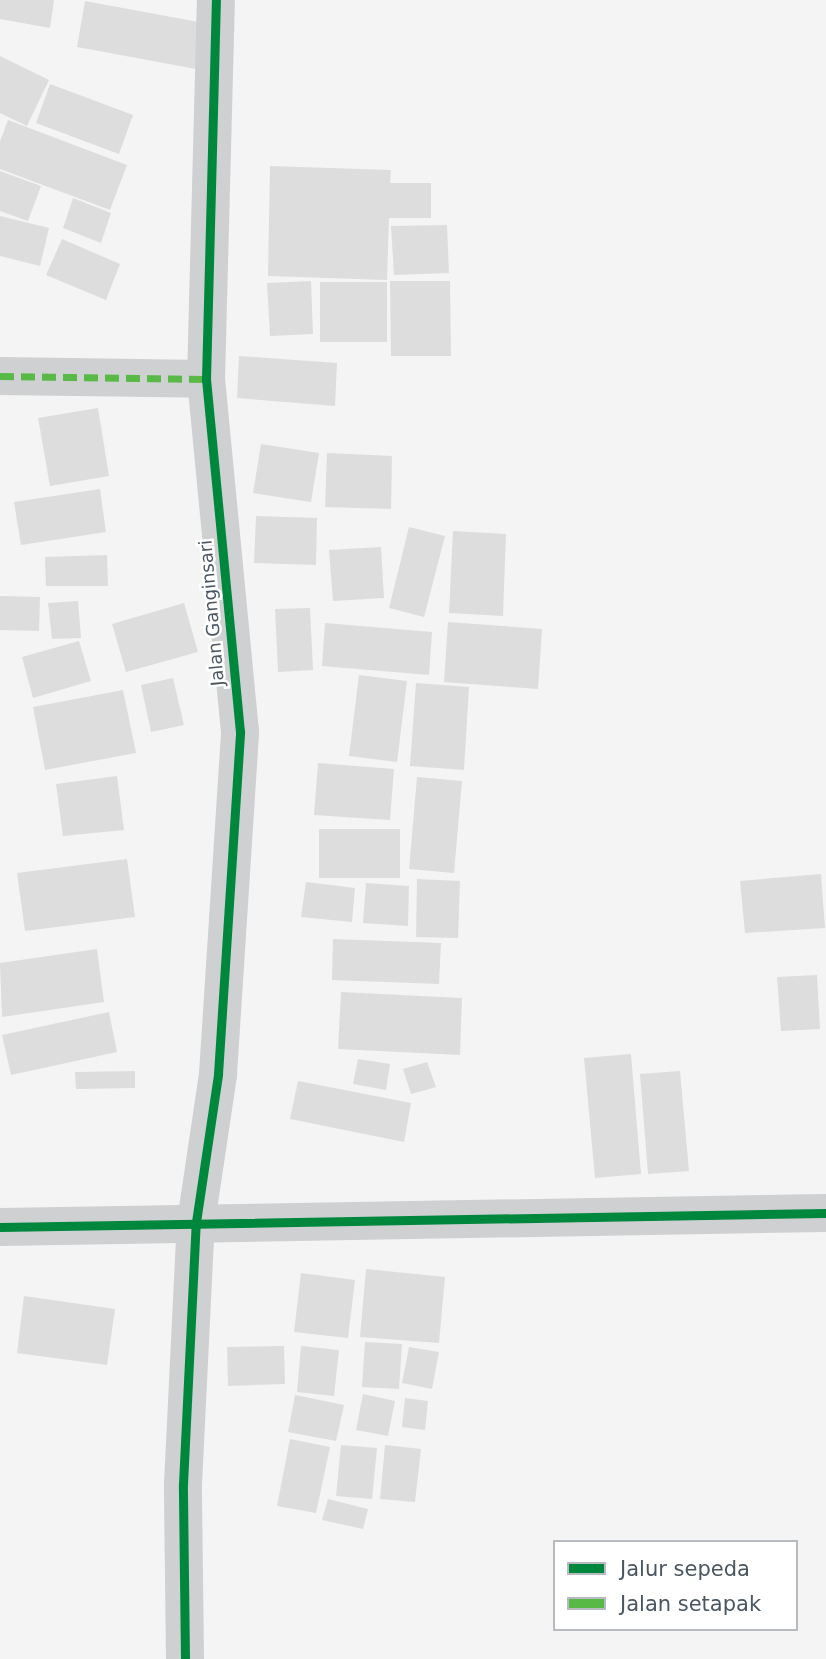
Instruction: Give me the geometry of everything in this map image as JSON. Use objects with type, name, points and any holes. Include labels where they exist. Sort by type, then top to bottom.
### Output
[{"type":"street","name":"Jalan Ganginsari","points":[[185,1659],[183,1485],[196,1222],[218,1074],[240,732],[206,379],[216,0]]},
{"type":"street","points":[[0,376],[206,379]]},
{"type":"street","points":[[0,1227],[826,1213]]},
{"type":"building","points":[[0,0],[54,0],[50,28],[0,19]]},
{"type":"building","points":[[85,1],[204,23],[196,69],[77,47]]},
{"type":"building","points":[[0,56],[49,80],[27,126],[0,113]]},
{"type":"building","points":[[50,84],[133,115],[119,154],[36,123]]},
{"type":"building","points":[[8,120],[127,165],[110,210],[0,169],[0,141]]},
{"type":"building","points":[[270,166],[391,170],[390,183],[431,183],[431,218],[389,218],[387,280],[268,276]]},
{"type":"building","points":[[0,171],[41,186],[28,221],[0,211]]},
{"type":"building","points":[[73,198],[111,213],[101,243],[63,228]]},
{"type":"building","points":[[0,216],[49,228],[40,266],[0,256]]},
{"type":"building","points":[[447,225],[449,273],[394,275],[391,226]]},
{"type":"building","points":[[62,239],[120,264],[106,300],[46,275]]},
{"type":"building","points":[[311,281],[313,334],[270,336],[267,283]]},
{"type":"building","points":[[390,281],[450,281],[451,356],[391,356]]},
{"type":"building","points":[[320,282],[387,282],[387,342],[320,342]]},
{"type":"building","points":[[239,356],[337,363],[335,406],[237,398]]},
{"type":"building","points":[[98,408],[109,476],[50,486],[38,418]]},
{"type":"building","points":[[261,444],[319,453],[311,502],[253,493]]},
{"type":"building","points":[[327,453],[392,456],[391,509],[325,507]]},
{"type":"building","points":[[100,489],[106,532],[21,545],[14,502]]},
{"type":"building","points":[[256,516],[317,518],[316,565],[254,563]]},
{"type":"building","points":[[409,527],[445,536],[424,617],[389,608]]},
{"type":"building","points":[[453,531],[506,534],[503,616],[449,613]]},
{"type":"building","points":[[381,547],[384,598],[333,601],[329,550]]},
{"type":"building","points":[[107,555],[108,586],[46,586],[45,557]]},
{"type":"building","points":[[0,596],[40,597],[39,631],[0,630]]},
{"type":"building","points":[[78,601],[81,638],[52,639],[48,603]]},
{"type":"building","points":[[184,603],[198,652],[126,672],[112,624]]},
{"type":"building","points":[[310,608],[313,670],[278,672],[275,609]]},
{"type":"building","points":[[448,622],[542,629],[538,689],[444,682]]},
{"type":"building","points":[[325,623],[432,632],[429,675],[322,666]]},
{"type":"building","points":[[79,641],[91,681],[33,698],[22,657]]},
{"type":"building","points":[[359,675],[407,681],[397,762],[349,756]]},
{"type":"building","points":[[173,678],[184,725],[151,732],[141,685]]},
{"type":"building","points":[[416,683],[469,687],[464,770],[410,766]]},
{"type":"building","points":[[123,690],[136,753],[45,770],[33,707]]},
{"type":"building","points":[[318,763],[394,769],[390,820],[314,815]]},
{"type":"building","points":[[117,776],[124,830],[63,836],[56,784]]},
{"type":"building","points":[[417,777],[462,781],[454,873],[409,869]]},
{"type":"building","points":[[319,829],[400,829],[400,878],[319,878]]},
{"type":"building","points":[[127,859],[135,917],[25,931],[17,873]]},
{"type":"building","points":[[821,874],[825,928],[745,933],[740,881]]},
{"type":"building","points":[[417,879],[460,881],[458,938],[416,937]]},
{"type":"building","points":[[306,882],[355,888],[352,922],[301,917]]},
{"type":"building","points":[[366,883],[409,886],[408,926],[363,923]]},
{"type":"building","points":[[333,939],[441,943],[439,984],[332,980]]},
{"type":"building","points":[[97,949],[104,1002],[2,1017],[0,963]]},
{"type":"building","points":[[817,975],[820,1029],[781,1031],[777,977]]},
{"type":"building","points":[[341,992],[462,998],[460,1055],[338,1049]]},
{"type":"building","points":[[109,1012],[117,1052],[11,1075],[2,1035]]},
{"type":"building","points":[[631,1054],[641,1174],[595,1178],[584,1058]]},
{"type":"building","points":[[358,1059],[390,1064],[386,1090],[353,1084]]},
{"type":"building","points":[[427,1062],[436,1087],[411,1094],[403,1069]]},
{"type":"building","points":[[135,1071],[135,1088],[76,1089],[75,1072]]},
{"type":"building","points":[[680,1071],[689,1171],[648,1174],[640,1074]]},
{"type":"building","points":[[298,1081],[411,1103],[404,1142],[290,1119]]},
{"type":"building","points":[[366,1269],[445,1277],[439,1343],[360,1337]]},
{"type":"building","points":[[301,1273],[355,1280],[348,1338],[294,1332]]},
{"type":"building","points":[[24,1296],[115,1309],[107,1365],[17,1353]]},
{"type":"building","points":[[365,1342],[402,1344],[399,1389],[362,1387]]},
{"type":"building","points":[[284,1346],[285,1384],[228,1386],[227,1347]]},
{"type":"building","points":[[301,1346],[339,1350],[334,1396],[297,1392]]},
{"type":"building","points":[[409,1347],[439,1352],[432,1389],[402,1383]]},
{"type":"building","points":[[363,1394],[395,1401],[388,1436],[356,1430]]},
{"type":"building","points":[[295,1395],[344,1405],[336,1441],[288,1432]]},
{"type":"building","points":[[405,1398],[428,1401],[425,1430],[402,1427]]},
{"type":"building","points":[[290,1439],[330,1447],[316,1513],[277,1506]]},
{"type":"building","points":[[341,1445],[377,1448],[372,1499],[336,1496]]},
{"type":"building","points":[[385,1445],[421,1449],[415,1502],[380,1499]]},
{"type":"building","points":[[328,1499],[368,1509],[363,1529],[322,1520]]},
{"type":"marked path","points":[[0,376],[206,379]]},
{"type":"cycle path","points":[[185,1659],[183,1484],[196,1222],[218,1074],[240,732],[206,379],[216,0]]},
{"type":"cycle path","points":[[0,1227],[826,1213]]}]
